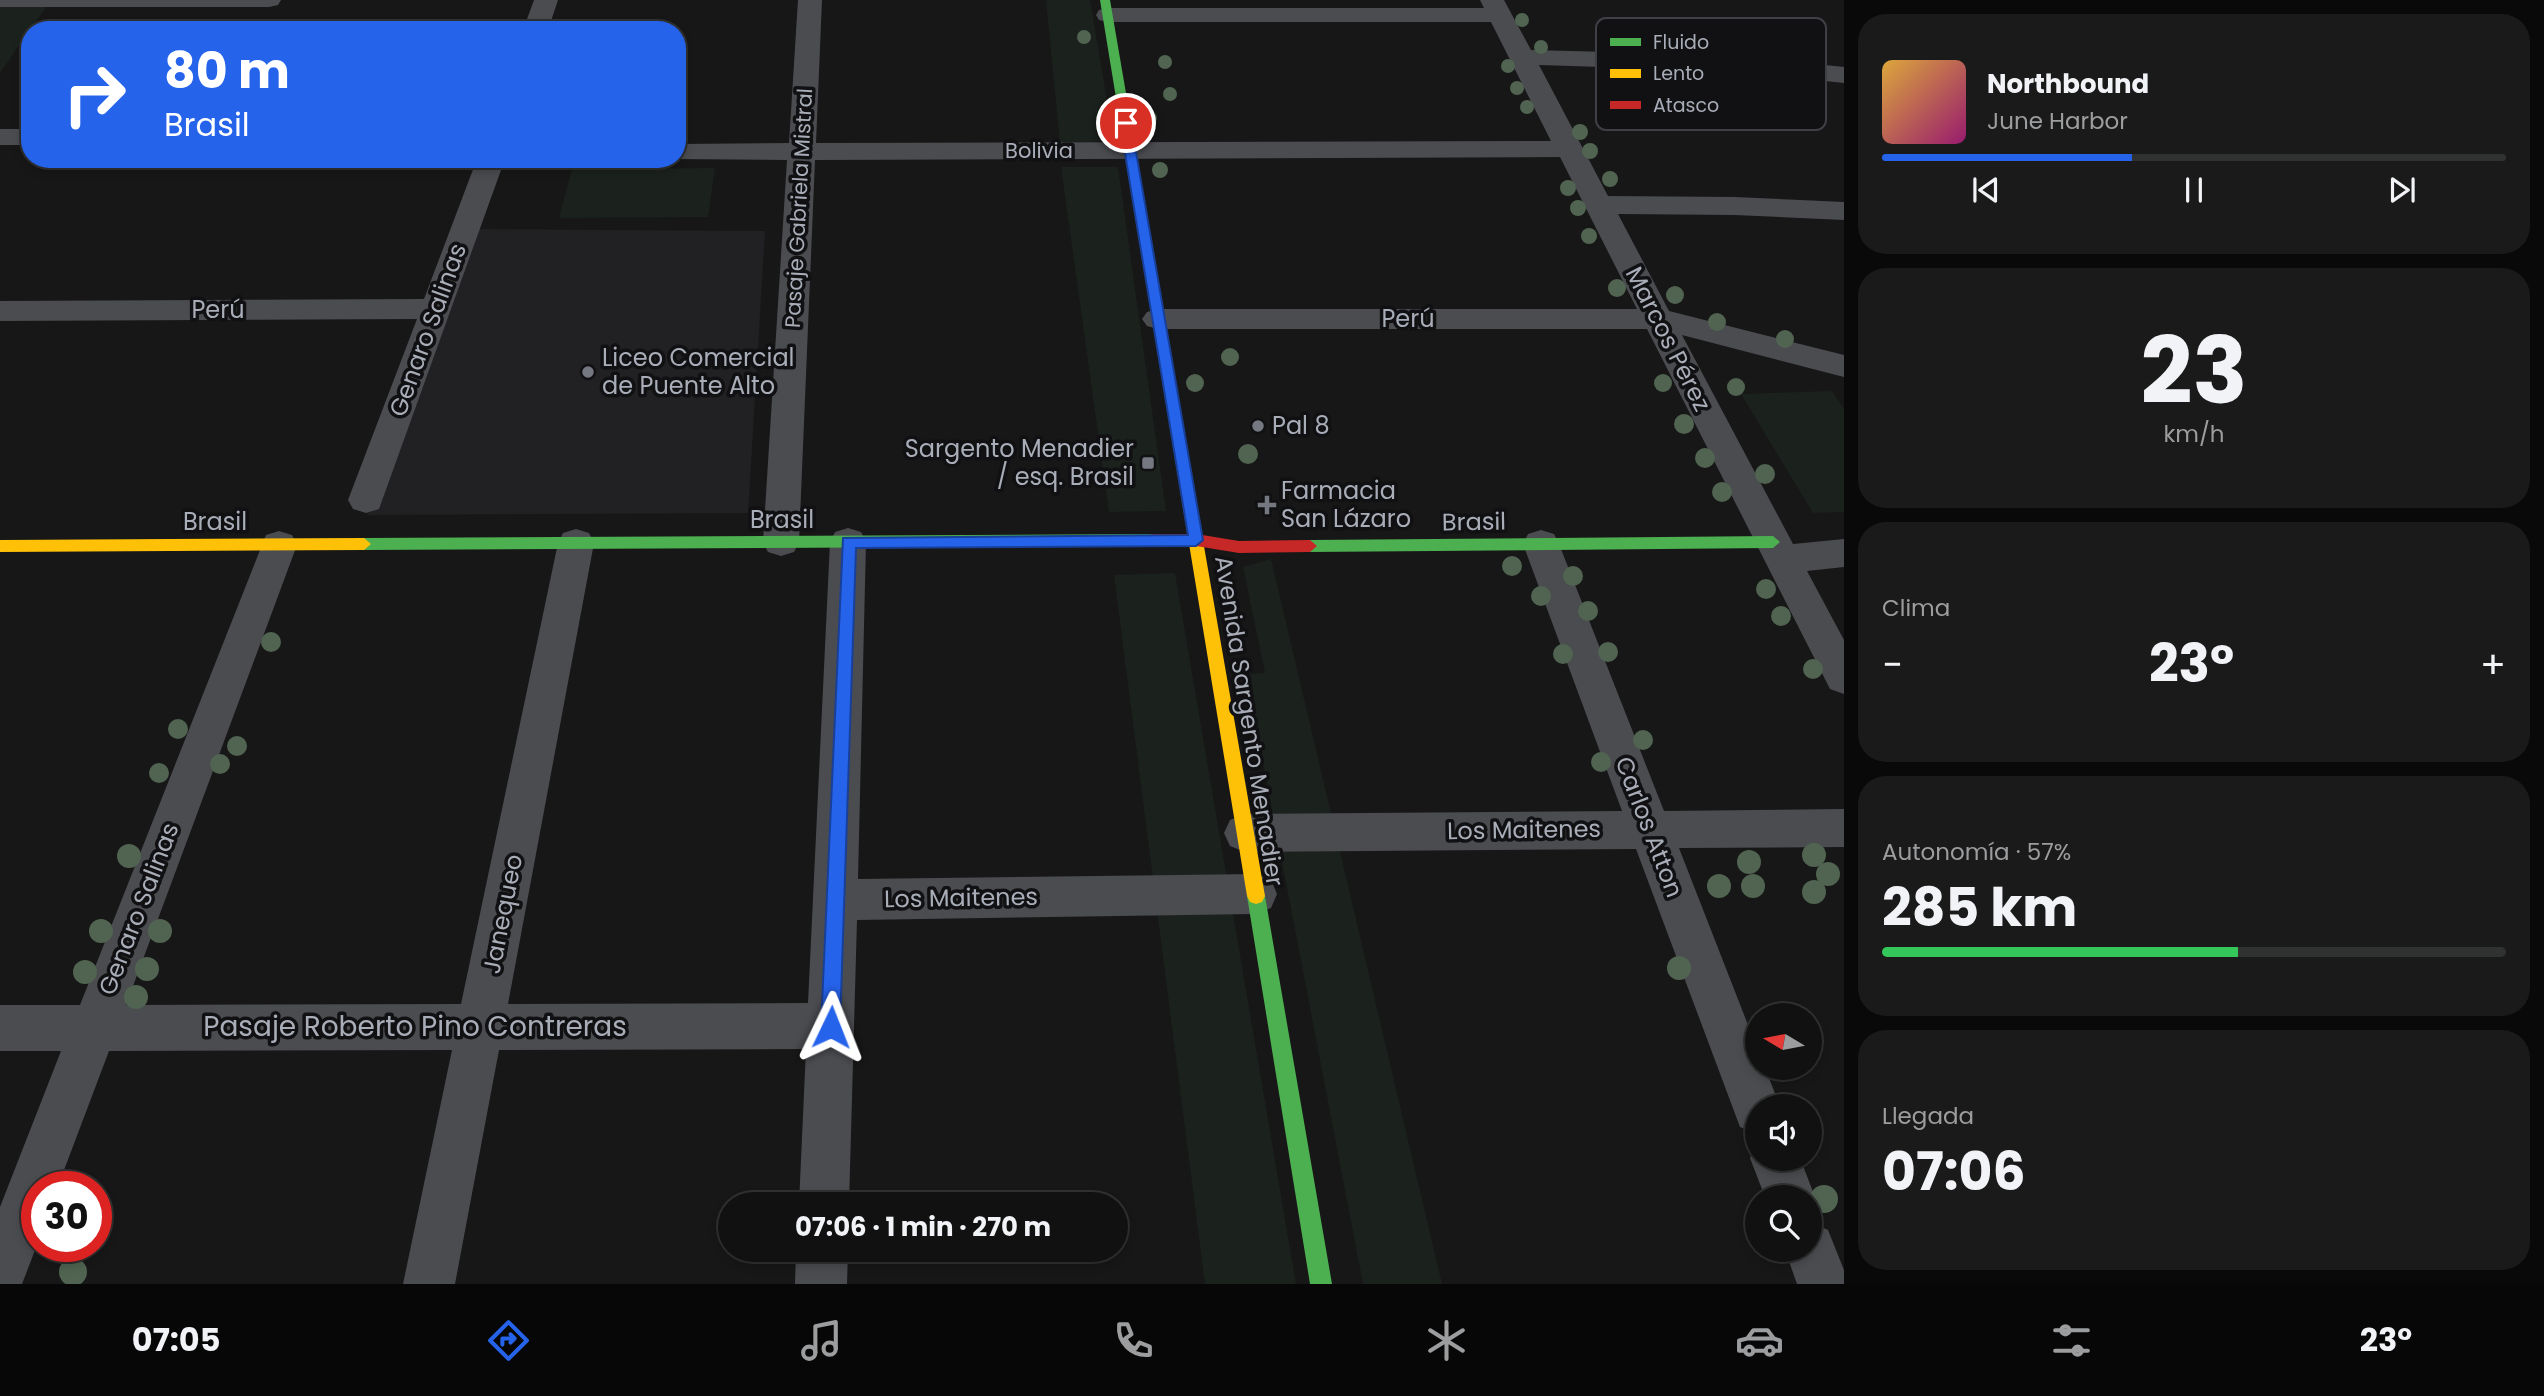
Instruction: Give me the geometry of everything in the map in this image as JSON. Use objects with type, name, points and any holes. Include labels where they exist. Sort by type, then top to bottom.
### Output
[{"type":"street","points":[[0,0],[269,0]]},
{"type":"street","points":[[538,21],[546,0]]},
{"type":"street","name":"Pasaje Gabriela Mistral","points":[[780,542],[810,0]]},
{"type":"street","points":[[1106,8],[1496,7]]},
{"type":"street","name":"Marcos Pérez","points":[[1496,7],[1844,678]]},
{"type":"street","name":"Avenida Sargento Menadier","points":[[1106,8],[1321,1284]]},
{"type":"street","points":[[1522,57],[1596,59]]},
{"type":"street","points":[[1826,73],[1844,75]]},
{"type":"street","points":[[0,137],[21,137]]},
{"type":"street","name":"Bolivia","points":[[686,152],[1569,149]]},
{"type":"street","name":"Genaro Salinas","points":[[366,500],[488,168]]},
{"type":"street","points":[[1599,205],[1735,206],[1844,211]]},
{"type":"street","name":"Perú","points":[[0,311],[436,309]]},
{"type":"street","name":"Perú","points":[[1158,318],[1658,319],[1726,334],[1844,366]]},
{"type":"street","name":"Brasil","points":[[0,546],[1196,540],[1239,547],[1541,544],[1778,550]]},
{"type":"street","points":[[824,1192],[848,542]]},
{"type":"street","name":"Janequeo","points":[[429,1284],[576,544]]},
{"type":"street","name":"Carlos Atton","points":[[1541,544],[1751,1094]]},
{"type":"street","name":"Genaro Salinas","points":[[0,1273],[279,545]]},
{"type":"street","points":[[1778,550],[1844,553]]},
{"type":"street","name":"Los Maitenes","points":[[1245,833],[1844,828]]},
{"type":"street","name":"Los Maitenes","points":[[836,900],[1255,894]]},
{"type":"street","name":"Pasaje Roberto Pino Contreras","points":[[0,1028],[831,1027]]},
{"type":"street","points":[[821,1284],[822,1262]]},
{"type":"street","points":[[1815,1262],[1823,1284]]},
{"type":"shaded area","points":[[0,0],[51,0],[36,21],[21,21],[21,43],[0,73]]},
{"type":"shaded area","points":[[1046,0],[1090,0],[1114,141],[1060,143]]},
{"type":"shaded area","points":[[1061,167],[1118,167],[1166,511],[1109,512]]},
{"type":"shaded area","points":[[715,168],[708,217],[559,218],[572,169]]},
{"type":"shaded area","name":"Liceo Comercial de Puente Alto","points":[[473,229],[765,231],[748,513],[367,515]]},
{"type":"shaded area","points":[[1832,391],[1844,409],[1844,512],[1813,513],[1741,394]]},
{"type":"shaded area","points":[[1271,559],[1442,1284],[1363,1284],[1246,674],[1265,673],[1243,567]]},
{"type":"shaded area","points":[[1175,573],[1296,1284],[1205,1284],[1114,575]]},
{"type":"traffic: fast","points":[[1105,0],[1187,489]]},
{"type":"traffic: fast","points":[[364,544],[1152,540]]},
{"type":"traffic: fast","points":[[1310,546],[1773,542]]},
{"type":"traffic: fast","points":[[1256,896],[1321,1284]]},
{"type":"traffic: slow","points":[[1187,489],[1256,896]]},
{"type":"traffic: slow","points":[[0,546],[364,544]]},
{"type":"traffic: jam","points":[[1152,540],[1196,540],[1239,547],[1310,546]]},
{"type":"place","name":"Liceo Comercial de Puente Alto","points":[[588,372]]},
{"type":"place","name":"Pal 8","points":[[1258,426]]},
{"type":"place","name":"Sargento Menadier / esq. Brasil","points":[[1148,463]]},
{"type":"place","name":"Farmacia San Lázaro","points":[[1267,505]]},
{"type":"route","points":[[831,1027],[848,542],[1196,540],[1126,123]]}]
